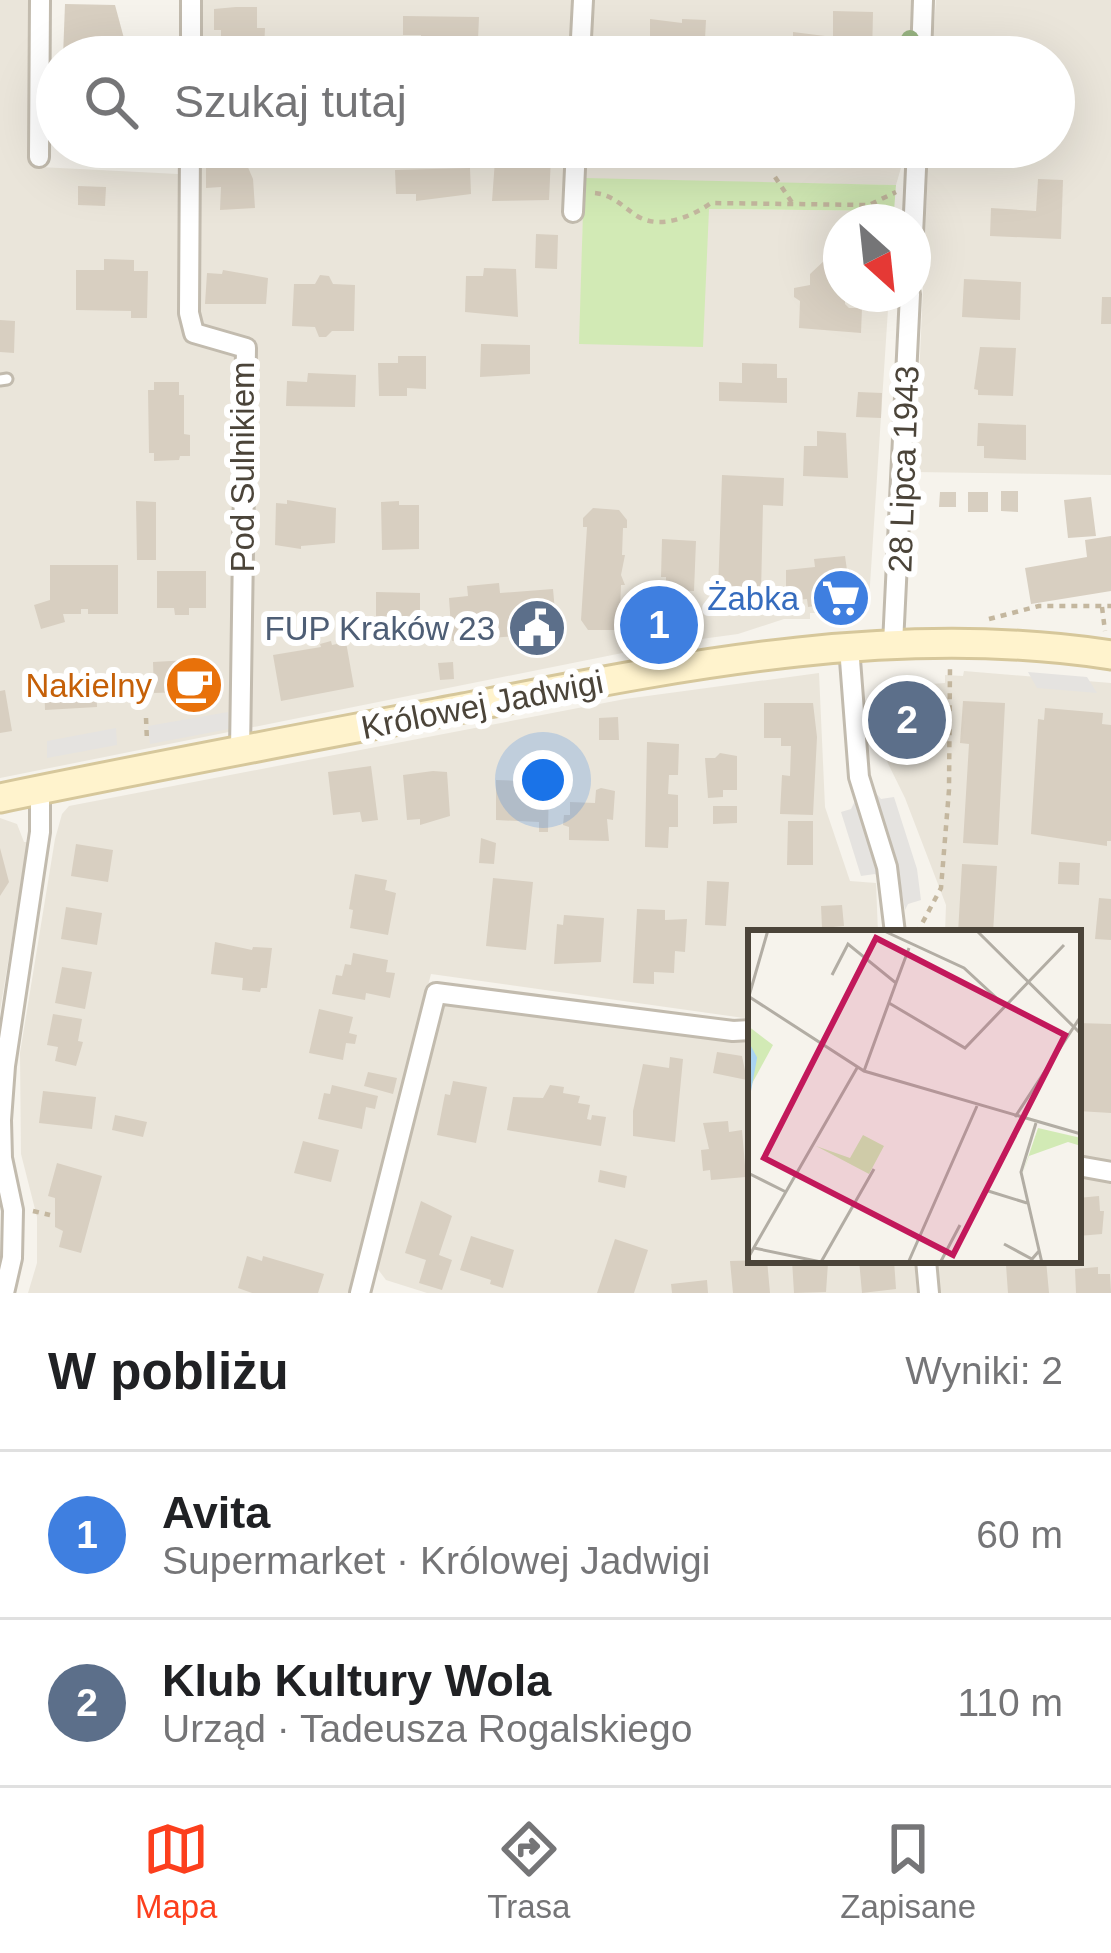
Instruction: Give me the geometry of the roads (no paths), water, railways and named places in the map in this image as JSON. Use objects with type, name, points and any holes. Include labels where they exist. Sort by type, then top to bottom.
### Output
[{"type":"street","points":[[40,0],[40,36]]},
{"type":"street","points":[[191,0],[191,36]]},
{"type":"street","points":[[581,36],[583,0]]},
{"type":"street","points":[[922,36],[923,0]]},
{"type":"street","name":"Pod Sulnikiem","points":[[190,168],[189,313],[194,333],[246,348],[241,751]]},
{"type":"street","points":[[573,212],[575,168]]},
{"type":"street","points":[[914,204],[916,168]]},
{"type":"street","name":"28 Lipca 1943","points":[[893,644],[909,312]]},
{"type":"street","name":"Królowej Jadwigi","points":[[0,798],[649,673],[849,646],[1108,643]]},
{"type":"street","points":[[849,646],[859,777],[887,867],[895,930]]},
{"type":"street","points":[[4,1293],[12,1258],[13,1210],[2,1159],[1,1120],[40,832],[40,790]]},
{"type":"street","points":[[384,1293],[361,1290],[436,993],[748,1030]]},
{"type":"street","points":[[1081,1167],[1111,1172]]},
{"type":"street","points":[[926,1263],[929,1293]]},
{"type":"place","name":"Żabka","points":[[841,598]]},
{"type":"place","name":"Avita","points":[[659,625]]},
{"type":"place","name":"FUP Kraków 23","points":[[537,628]]},
{"type":"place","name":"Nakielny","points":[[194,685]]},
{"type":"place","name":"Klub Kultury Wola","points":[[907,720]]}]
